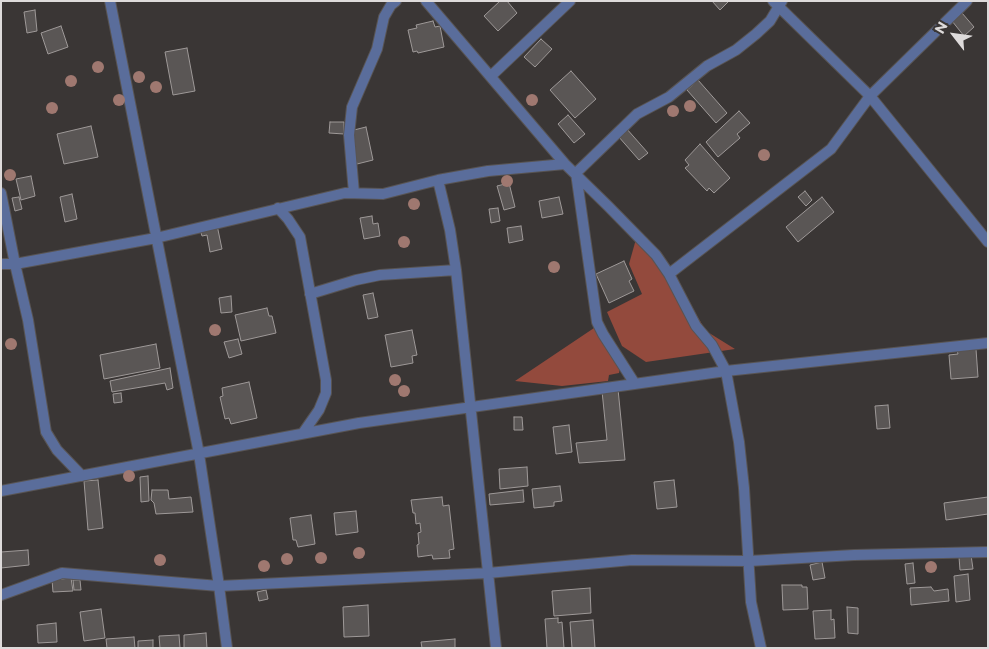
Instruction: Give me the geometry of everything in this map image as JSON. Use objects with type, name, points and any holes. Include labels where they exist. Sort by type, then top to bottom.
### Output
[{"type":"street","points":[[110,1],[199,454],[227,648]]},
{"type":"street","points":[[354,193],[349,134],[352,107],[377,49],[384,17],[391,5],[396,1]]},
{"type":"street","points":[[426,1],[566,164],[656,256],[669,274],[696,326],[712,345],[726,371],[739,442],[744,488],[751,602],[760,648]]},
{"type":"street","points":[[491,76],[570,1]]},
{"type":"street","points":[[669,274],[831,149],[870,96],[967,1]]},
{"type":"street","points":[[576,173],[637,114],[669,96],[707,66],[736,50],[756,34],[770,21],[777,3],[870,96],[988,242]]},
{"type":"street","points":[[1,264],[15,264],[156,238],[345,193],[383,194],[488,170],[566,164]]},
{"type":"street","points":[[576,173],[597,322],[602,334],[635,384]]},
{"type":"street","points":[[438,180],[450,230],[456,270],[496,648]]},
{"type":"street","points":[[1,193],[28,320],[46,432],[56,450],[82,476]]},
{"type":"street","points":[[278,208],[288,218],[300,237],[326,380],[326,393],[319,410],[303,433]]},
{"type":"street","points":[[310,294],[380,274],[456,270]]},
{"type":"street","points":[[1,491],[359,423],[726,371],[988,344]]},
{"type":"street","points":[[1,595],[62,572],[219,586],[488,572],[632,560],[749,561],[854,555],[988,552]]},
{"type":"shaded area","points":[[638,232],[663,259],[706,331],[735,349],[646,362],[622,346],[607,312],[642,294],[629,264]]},
{"type":"shaded area","points":[[594,328],[622,357],[619,373],[609,375],[608,381],[562,386],[515,381]]},
{"type":"building","points":[[500,1],[507,1],[517,13],[498,31],[484,16]]},
{"type":"building","points":[[712,1],[729,1],[720,10]]},
{"type":"building","points":[[35,10],[37,31],[27,33],[24,12]]},
{"type":"building","points":[[962,13],[974,27],[964,36],[952,21]]},
{"type":"building","points":[[433,21],[435,27],[440,26],[444,47],[418,53],[417,51],[413,52],[408,30],[417,28],[416,25]]},
{"type":"building","points":[[61,26],[68,47],[48,54],[41,33]]},
{"type":"building","points":[[541,39],[552,49],[535,67],[524,57]]},
{"type":"building","points":[[187,48],[195,91],[173,95],[165,52]]},
{"type":"building","points":[[571,71],[596,99],[575,118],[550,90]]},
{"type":"building","points":[[698,80],[727,113],[716,123],[687,90]]},
{"type":"building","points":[[739,111],[750,123],[737,134],[740,138],[718,157],[706,142]]},
{"type":"building","points":[[568,115],[585,134],[574,143],[558,124]]},
{"type":"building","points":[[330,122],[344,122],[344,134],[329,133]]},
{"type":"building","points":[[91,126],[98,157],[64,164],[57,134]]},
{"type":"building","points":[[366,127],[373,160],[357,164],[350,131]]},
{"type":"building","points":[[626,128],[648,153],[639,160],[618,136]]},
{"type":"building","points":[[700,144],[730,178],[714,193],[709,188],[707,191],[685,168],[689,165],[685,160]]},
{"type":"building","points":[[31,176],[35,196],[21,200],[16,179]]},
{"type":"building","points":[[509,183],[515,207],[504,210],[497,186]]},
{"type":"building","points":[[805,191],[812,200],[806,206],[798,197]]},
{"type":"building","points":[[72,194],[77,219],[65,222],[60,197]]},
{"type":"building","points":[[19,197],[22,209],[15,211],[12,198]]},
{"type":"building","points":[[559,197],[563,214],[542,218],[539,201]]},
{"type":"building","points":[[822,197],[834,212],[798,242],[786,227]]},
{"type":"building","points":[[498,208],[500,221],[491,223],[489,209]]},
{"type":"building","points":[[372,216],[373,224],[378,223],[380,236],[364,239],[360,218]]},
{"type":"building","points":[[217,225],[222,249],[210,252],[207,235],[202,236],[200,229]]},
{"type":"building","points":[[521,226],[523,240],[509,243],[507,228]]},
{"type":"building","points":[[624,261],[632,279],[629,281],[634,291],[609,303],[596,274]]},
{"type":"building","points":[[373,293],[378,317],[368,319],[363,295]]},
{"type":"building","points":[[231,296],[232,312],[221,313],[219,298]]},
{"type":"building","points":[[267,308],[269,316],[272,316],[276,333],[241,341],[235,315]]},
{"type":"building","points":[[412,330],[417,355],[412,356],[413,363],[391,367],[385,335]]},
{"type":"building","points":[[238,339],[242,354],[229,358],[224,342]]},
{"type":"building","points":[[156,344],[160,368],[104,379],[100,355]]},
{"type":"building","points":[[976,349],[978,377],[951,379],[949,355],[958,354],[957,350]]},
{"type":"building","points":[[170,368],[173,388],[167,390],[165,383],[112,392],[110,381]]},
{"type":"building","points":[[249,382],[257,418],[231,424],[229,418],[225,419],[220,397],[223,396],[222,388]]},
{"type":"building","points":[[618,389],[625,460],[579,463],[576,443],[607,440],[602,391]]},
{"type":"building","points":[[121,393],[122,402],[114,403],[113,394]]},
{"type":"building","points":[[888,405],[890,428],[877,429],[875,406]]},
{"type":"building","points":[[514,417],[522,417],[523,430],[514,430]]},
{"type":"building","points":[[569,425],[572,452],[556,454],[553,427]]},
{"type":"building","points":[[527,467],[528,486],[500,489],[499,469]]},
{"type":"building","points":[[148,476],[149,501],[141,502],[140,477]]},
{"type":"building","points":[[98,480],[103,528],[88,530],[84,481]]},
{"type":"building","points":[[674,480],[677,507],[657,509],[654,482]]},
{"type":"building","points":[[560,486],[562,501],[554,502],[554,506],[534,508],[532,489]]},
{"type":"building","points":[[152,490],[168,490],[169,499],[191,497],[193,512],[156,514],[154,503],[151,500]]},
{"type":"building","points":[[523,490],[524,502],[490,505],[489,494]]},
{"type":"building","points":[[442,497],[443,506],[449,505],[454,549],[449,550],[450,558],[433,559],[432,555],[418,557],[417,545],[419,544],[418,533],[421,532],[420,523],[416,524],[411,500]]},
{"type":"building","points":[[988,497],[988,514],[946,520],[944,503]]},
{"type":"building","points":[[356,511],[358,532],[336,535],[334,513]]},
{"type":"building","points":[[311,515],[315,544],[298,547],[296,540],[293,540],[290,518]]},
{"type":"building","points":[[28,550],[29,565],[1,568],[1,552]]},
{"type":"building","points":[[971,555],[973,569],[960,570],[959,557]]},
{"type":"building","points":[[822,562],[825,578],[813,580],[810,565]]},
{"type":"building","points":[[913,563],[915,583],[907,584],[905,564]]},
{"type":"building","points":[[968,574],[970,600],[956,602],[954,576]]},
{"type":"building","points":[[71,578],[73,591],[53,592],[52,580]]},
{"type":"building","points":[[73,580],[80,580],[81,590],[74,590]]},
{"type":"building","points":[[782,585],[802,585],[802,587],[807,587],[808,609],[783,610]]},
{"type":"building","points":[[931,587],[934,591],[948,589],[949,601],[911,605],[910,588]]},
{"type":"building","points":[[590,588],[591,613],[554,616],[552,591]]},
{"type":"building","points":[[266,590],[268,599],[259,601],[257,592]]},
{"type":"building","points":[[368,605],[369,636],[344,637],[343,607]]},
{"type":"building","points":[[847,607],[858,608],[858,634],[848,633]]},
{"type":"building","points":[[101,609],[105,638],[84,641],[80,612]]},
{"type":"building","points":[[831,610],[831,620],[834,619],[835,638],[815,639],[813,611]]},
{"type":"building","points":[[558,618],[558,623],[562,622],[564,648],[547,648],[545,619]]},
{"type":"building","points":[[593,620],[595,648],[572,648],[570,622]]},
{"type":"building","points":[[56,623],[57,642],[38,643],[37,625]]},
{"type":"building","points":[[206,633],[207,648],[184,648],[184,635]]},
{"type":"building","points":[[179,635],[180,648],[160,648],[159,636]]},
{"type":"building","points":[[134,637],[135,648],[107,648],[106,639]]},
{"type":"building","points":[[455,639],[455,648],[422,648],[421,642]]},
{"type":"building","points":[[153,640],[153,648],[138,648],[138,641]]}]
